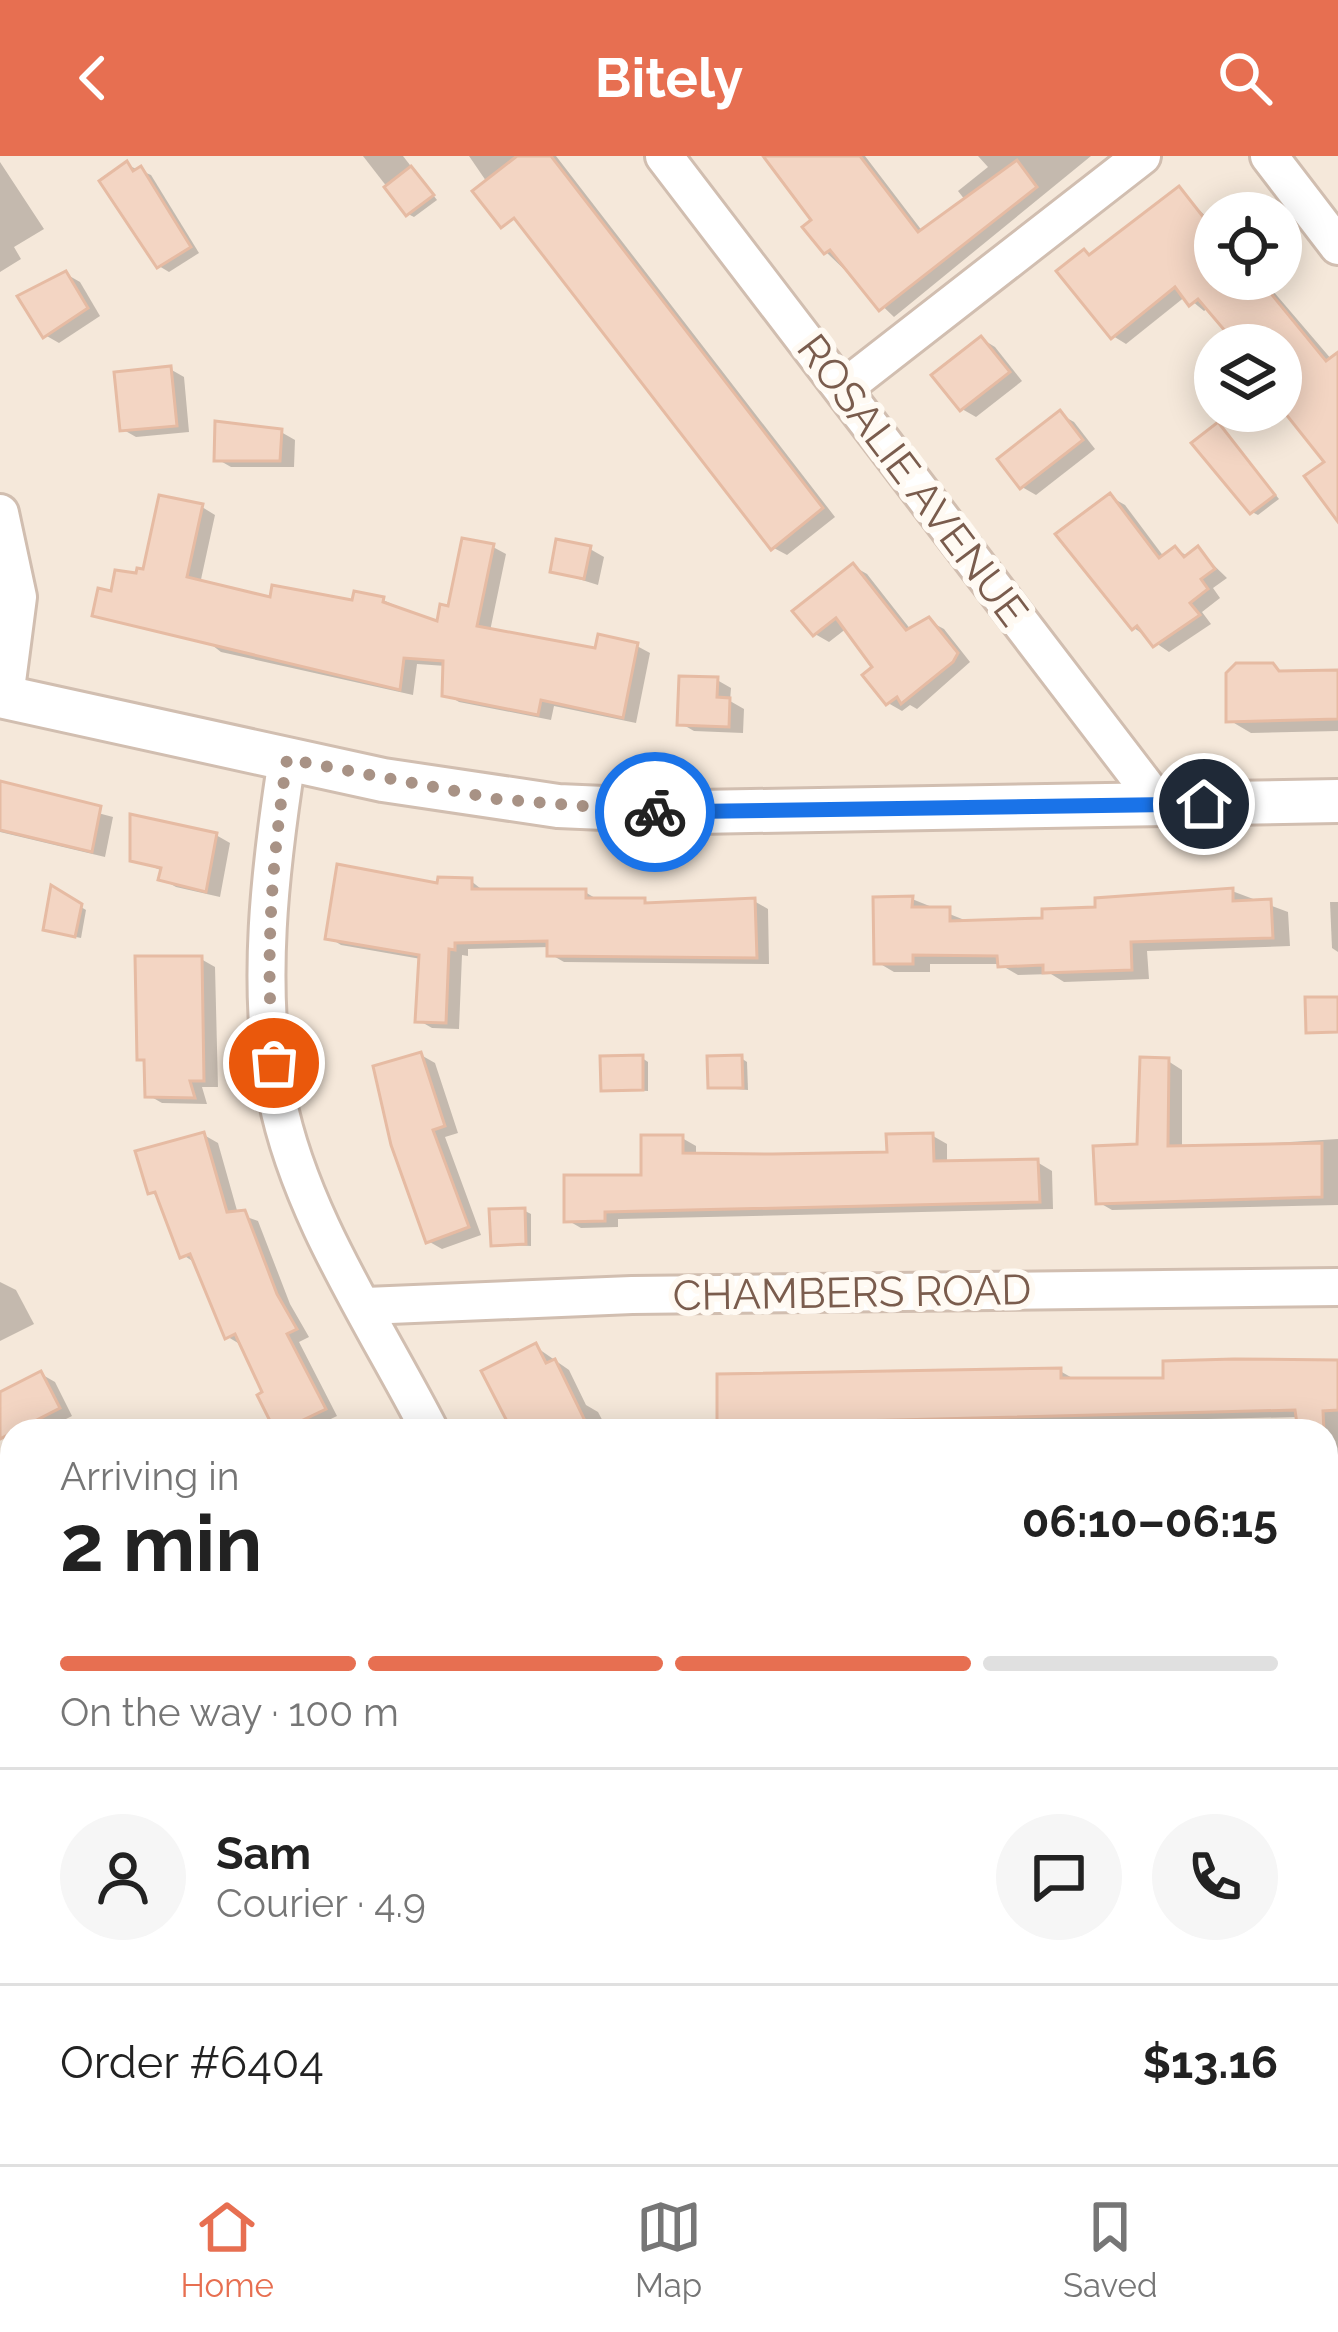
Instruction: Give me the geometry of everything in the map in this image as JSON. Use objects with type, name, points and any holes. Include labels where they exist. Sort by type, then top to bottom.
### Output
[{"type":"street","name":"ROSALIE AVENUE","points":[[664,156],[1160,805]]},
{"type":"street","points":[[844,388],[1142,156]]},
{"type":"street","points":[[1269,156],[1338,246]]},
{"type":"street","points":[[0,513],[18,597],[2,696],[287,759],[476,796],[624,811],[1338,801]]},
{"type":"street","points":[[287,759],[271,866],[268,949],[277,1097],[315,1209],[424,1419]]},
{"type":"street","name":"CHAMBERS ROAD","points":[[366,1306],[632,1295],[1338,1287]]},
{"type":"shaded area","points":[[0,156],[1338,156],[1338,1419],[0,1419]]},
{"type":"building","points":[[517,156],[551,156],[823,508],[771,550],[514,218],[501,228],[472,191]]},
{"type":"building","points":[[763,156],[860,156],[918,232],[1017,160],[1037,187],[879,311],[830,250],[824,254],[802,227],[811,220]]},
{"type":"building","points":[[127,161],[133,171],[141,166],[191,247],[157,268],[99,181]]},
{"type":"building","points":[[411,166],[434,195],[406,216],[384,187]]},
{"type":"building","points":[[1179,186],[1194,205],[1197,300],[1189,306],[1175,287],[1111,339],[1056,271],[1084,249],[1089,255]]},
{"type":"building","points":[[66,271],[88,308],[43,338],[17,296]]},
{"type":"building","points":[[1199,300],[1276,300],[1296,324],[1219,324]]},
{"type":"building","points":[[1302,332],[1326,361],[1338,352],[1338,522],[1304,476],[1324,462],[1300,432]]},
{"type":"building","points":[[981,336],[1010,372],[960,411],[931,375]]},
{"type":"building","points":[[171,366],[177,426],[120,431],[114,372]]},
{"type":"building","points":[[1060,410],[1083,440],[1020,489],[997,459]]},
{"type":"building","points":[[215,421],[282,429],[280,461],[214,461]]},
{"type":"building","points":[[1205,432],[1226,432],[1275,495],[1250,514],[1191,443]]},
{"type":"building","points":[[1110,493],[1159,558],[1175,546],[1184,557],[1198,546],[1215,569],[1201,579],[1208,589],[1190,603],[1200,615],[1153,647],[1137,626],[1132,630],[1055,534]]},
{"type":"building","points":[[159,495],[203,504],[187,577],[270,597],[272,585],[352,600],[354,591],[384,597],[383,602],[437,621],[440,604],[448,606],[462,538],[494,544],[477,626],[595,648],[598,634],[638,643],[623,718],[541,700],[538,715],[442,696],[443,661],[404,658],[400,690],[92,616],[98,588],[111,591],[115,570],[136,573],[137,568],[143,569]]},
{"type":"building","points":[[556,539],[591,546],[584,579],[550,572]]},
{"type":"building","points":[[853,563],[906,630],[929,617],[958,653],[901,704],[897,697],[886,705],[862,675],[872,667],[836,618],[813,636],[792,611]]},
{"type":"building","points":[[1236,663],[1273,663],[1279,671],[1338,670],[1338,719],[1226,722],[1226,673]]},
{"type":"building","points":[[679,676],[718,677],[717,697],[730,698],[729,727],[677,725]]},
{"type":"building","points":[[0,781],[101,806],[92,852],[0,830]]},
{"type":"building","points":[[130,814],[217,833],[206,892],[158,880],[161,868],[130,861]]},
{"type":"building","points":[[337,864],[437,883],[438,877],[472,878],[472,889],[586,889],[586,898],[645,898],[645,903],[755,898],[757,958],[547,956],[547,941],[455,943],[455,950],[449,949],[446,1023],[415,1022],[419,955],[325,939]]},
{"type":"building","points":[[51,885],[82,904],[75,937],[43,930]]},
{"type":"building","points":[[1233,888],[1233,901],[1271,899],[1273,938],[1131,942],[1132,970],[1043,973],[1043,965],[998,967],[997,956],[913,955],[913,964],[874,964],[873,897],[913,896],[912,907],[950,907],[950,921],[1042,918],[1042,909],[1095,907],[1095,898]]},
{"type":"building","points":[[135,956],[202,956],[204,1081],[190,1081],[195,1098],[145,1097],[144,1060],[137,1060]]},
{"type":"building","points":[[1305,997],[1338,997],[1338,1032],[1306,1033]]},
{"type":"building","points":[[421,1052],[445,1126],[433,1130],[469,1227],[426,1243],[391,1145],[373,1066]]},
{"type":"building","points":[[643,1055],[643,1090],[601,1091],[600,1056]]},
{"type":"building","points":[[742,1055],[743,1088],[708,1088],[707,1056]]},
{"type":"building","points":[[1140,1057],[1169,1058],[1168,1146],[1322,1143],[1322,1197],[1096,1204],[1093,1146],[1137,1144]]},
{"type":"building","points":[[204,1132],[227,1212],[245,1210],[277,1294],[297,1329],[287,1334],[326,1409],[305,1419],[269,1419],[235,1334],[225,1339],[190,1254],[180,1258],[155,1192],[148,1194],[135,1151]]},
{"type":"building","points":[[933,1133],[934,1161],[1038,1159],[1040,1202],[605,1212],[605,1221],[564,1222],[564,1175],[641,1175],[641,1135],[683,1135],[683,1153],[773,1154],[887,1152],[886,1134]]},
{"type":"building","points":[[525,1208],[526,1244],[491,1246],[489,1209]]},
{"type":"building","points":[[536,1343],[546,1363],[555,1359],[584,1419],[506,1419],[481,1371]]},
{"type":"building","points":[[1338,1360],[1338,1410],[1323,1411],[1323,1419],[1296,1419],[1295,1410],[717,1419],[717,1374],[1061,1368],[1061,1378],[1163,1378],[1163,1361]]},
{"type":"building","points":[[41,1371],[60,1408],[39,1419],[0,1419],[0,1392]]},
{"type":"way so far","points":[[274,1063],[268,949],[271,866],[287,759],[497,799],[655,812]]},
{"type":"route","points":[[655,812],[1204,804]]}]
